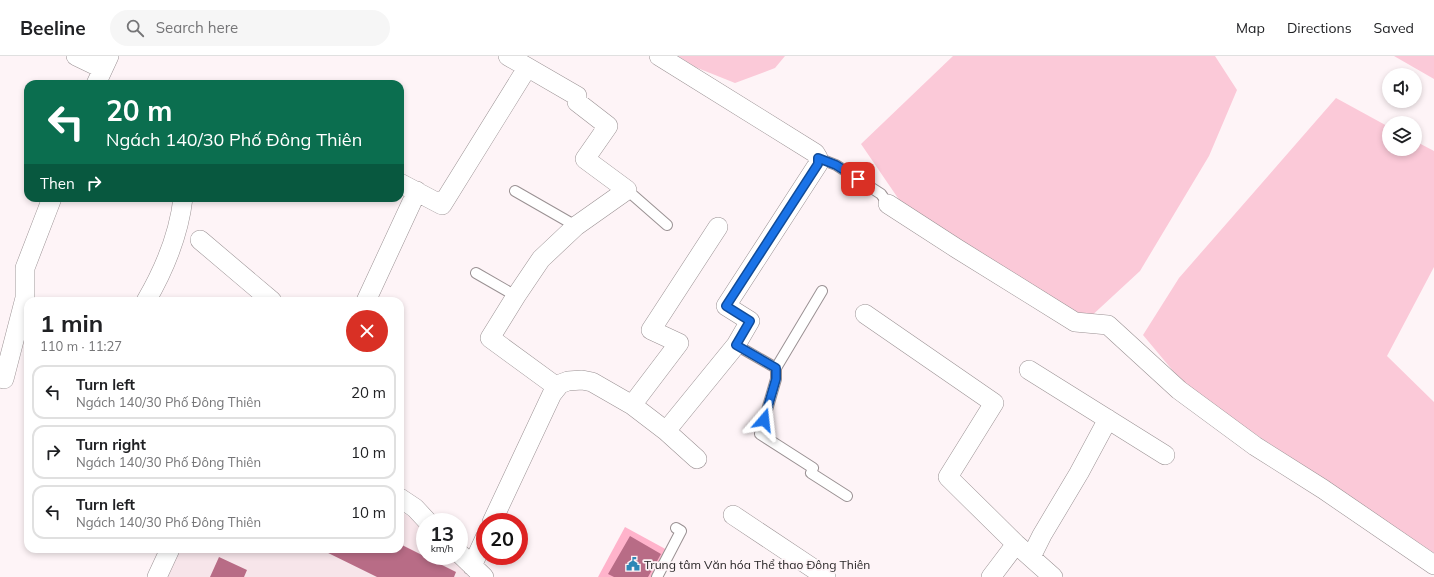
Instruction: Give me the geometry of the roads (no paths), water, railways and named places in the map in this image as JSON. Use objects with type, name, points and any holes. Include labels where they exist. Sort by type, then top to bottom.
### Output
[{"type":"street","points":[[76,56],[103,70]]},
{"type":"street","points":[[508,56],[577,96],[577,102],[608,126],[585,159],[627,190],[576,226],[541,259],[490,338],[557,387]]},
{"type":"street","points":[[659,56],[815,153],[818,158],[818,164],[726,306],[750,321],[736,345],[666,431]]},
{"type":"street","points":[[404,185],[442,205],[527,68]]},
{"type":"street","points":[[368,297],[417,191]]},
{"type":"street","points":[[27,297],[25,268],[50,202]]},
{"type":"street","points":[[148,297],[159,280],[173,243],[183,202]]},
{"type":"street","points":[[888,204],[1075,322],[1108,325],[1179,390],[1255,446],[1323,489],[1434,565]]},
{"type":"street","points":[[632,405],[679,343],[651,330],[718,227]]},
{"type":"street","points":[[200,240],[267,297]]},
{"type":"street","points":[[0,378],[4,379],[24,309]]},
{"type":"street","points":[[865,314],[994,403],[948,477],[1016,544],[1053,577]]},
{"type":"street","points":[[1029,370],[1165,455]]},
{"type":"street","points":[[496,513],[552,394],[560,384],[568,381],[582,380],[592,382],[632,405],[666,431],[697,459]]},
{"type":"street","points":[[1031,557],[1108,419]]},
{"type":"street","points":[[404,501],[420,513]]},
{"type":"street","points":[[733,515],[826,577]]},
{"type":"street","points":[[991,577],[1016,544]]},
{"type":"street","points":[[157,577],[168,553]]},
{"type":"street","points":[[471,565],[476,555]]},
{"type":"lane","points":[[818,158],[836,165],[881,194],[888,204]]},
{"type":"lane","points":[[627,190],[667,224]]},
{"type":"lane","points":[[514,191],[576,226]]},
{"type":"lane","points":[[476,273],[516,296]]},
{"type":"lane","points":[[822,291],[776,368],[776,379],[760,434],[813,468],[811,473],[847,496]]},
{"type":"lane","points":[[736,345],[776,368]]},
{"type":"lane","points":[[657,577],[681,531],[676,528]]},
{"type":"place","name":"Trung tâm Văn hóa Thể thao Đông Thiên","points":[[633,564]]}]
